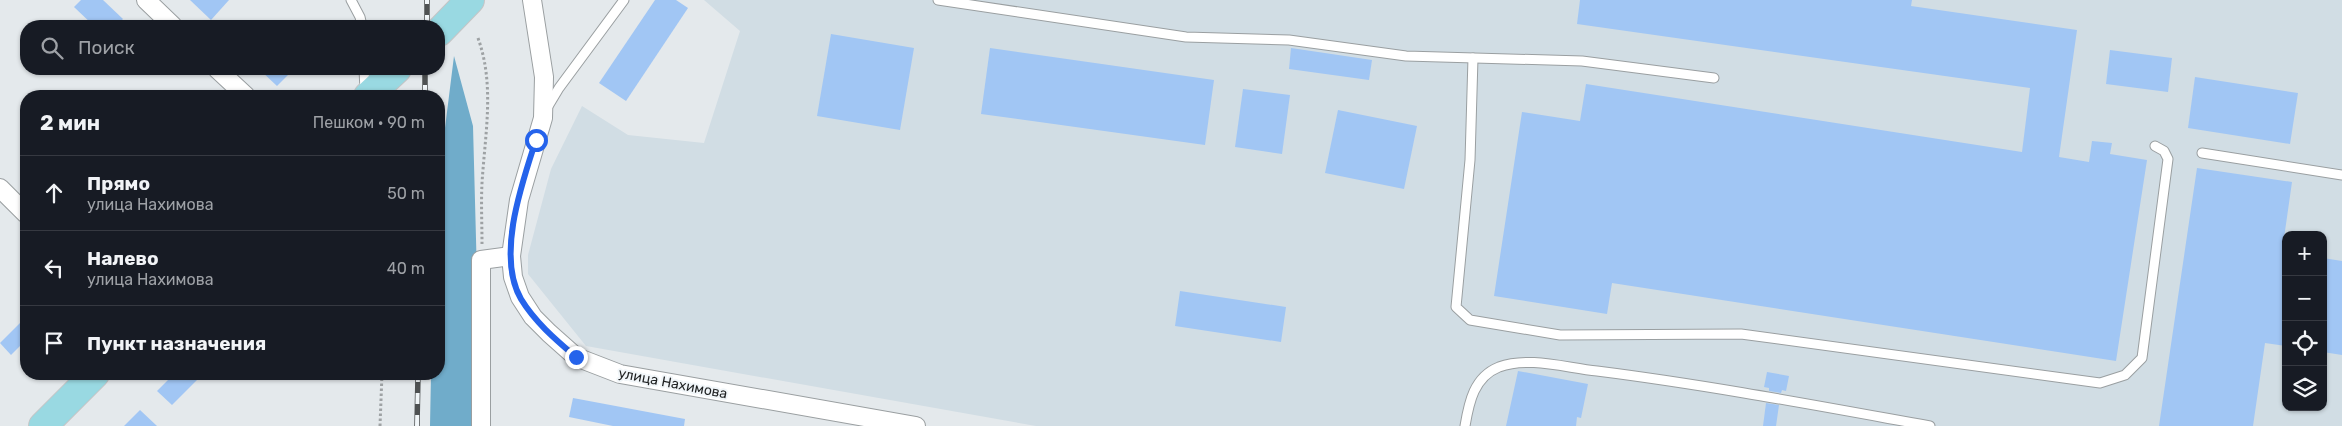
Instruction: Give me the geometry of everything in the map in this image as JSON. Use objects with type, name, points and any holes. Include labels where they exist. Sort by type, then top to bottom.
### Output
[{"type":"main road","points":[[445,26],[470,0]]},
{"type":"main road","points":[[374,90],[390,75]]},
{"type":"main road","points":[[43,426],[88,380]]},
{"type":"street","points":[[146,0],[167,20]]},
{"type":"street","name":"улица Нахимова","points":[[532,0],[544,78],[543,118],[519,200],[510,256],[513,277],[520,297],[533,317],[576,357],[620,374],[916,426]]},
{"type":"street","points":[[223,75],[240,90]]},
{"type":"street","points":[[0,188],[20,208]]},
{"type":"street","points":[[481,426],[481,260],[510,256]]},
{"type":"lane","points":[[351,0],[361,20]]},
{"type":"lane","points":[[938,0],[1186,37],[1289,40],[1406,56],[1582,60],[1714,78]]},
{"type":"lane","points":[[543,118],[559,88],[621,1]]},
{"type":"lane","points":[[1472,58],[1470,160],[1456,307],[1470,320],[1560,335],[1741,334],[2100,383],[2125,375],[2142,358],[2168,160],[2164,151],[2155,146]]},
{"type":"lane","points":[[365,75],[366,90]]},
{"type":"lane","points":[[2202,153],[2342,175]]},
{"type":"lane","points":[[1465,426],[1468,405],[1481,380],[1488,372],[1519,362],[1675,381],[1930,426]]},
{"type":"path","points":[[478,38],[489,103],[482,182],[481,260]]},
{"type":"path","points":[[380,426],[382,380]]},
{"type":"shaded area","points":[[704,0],[2342,0],[2342,426],[1036,426],[586,346],[528,274],[528,255],[551,169],[582,106],[628,135],[704,143],[740,31]]},
{"type":"shaded area","points":[[454,56],[473,126],[481,426],[430,426],[431,380],[445,380],[445,128]]},
{"type":"building","points":[[81,0],[103,0],[123,19],[88,20],[74,7]]},
{"type":"building","points":[[190,0],[229,0],[211,20]]},
{"type":"building","points":[[655,0],[676,0],[688,8],[626,101],[599,83]]},
{"type":"building","points":[[1580,0],[1912,0],[1911,6],[2077,30],[2059,157],[2089,162],[2092,141],[2112,143],[2110,154],[2147,160],[2116,361],[1612,283],[1607,314],[1494,296],[1522,112],[1580,121],[1586,84],[2022,152],[2030,88],[1577,24]]},
{"type":"building","points":[[831,34],[914,48],[900,130],[817,116]]},
{"type":"building","points":[[990,48],[1214,80],[1205,145],[981,114]]},
{"type":"building","points":[[1291,48],[1372,60],[1369,80],[1289,69]]},
{"type":"building","points":[[2110,50],[2172,58],[2168,92],[2106,84]]},
{"type":"building","points":[[265,75],[288,75],[277,86]]},
{"type":"building","points":[[2195,77],[2298,93],[2290,144],[2188,128]]},
{"type":"building","points":[[1243,89],[1290,95],[1282,154],[1235,147]]},
{"type":"building","points":[[1338,110],[1417,126],[1404,189],[1325,173]]},
{"type":"building","points":[[2197,168],[2292,182],[2285,231],[2282,231],[2282,345],[2265,343],[2253,426],[2159,426]]},
{"type":"building","points":[[2327,259],[2342,261],[2342,355],[2327,353]]},
{"type":"building","points":[[1180,291],[1286,307],[1281,342],[1175,326]]},
{"type":"building","points":[[20,323],[20,346],[11,355],[0,343]]},
{"type":"building","points":[[1518,371],[1588,384],[1581,418],[1577,417],[1576,426],[1506,426]]},
{"type":"building","points":[[1767,372],[1789,376],[1786,391],[1782,390],[1781,393],[1769,391],[1769,388],[1764,387]]},
{"type":"building","points":[[168,380],[197,380],[172,405],[157,391]]},
{"type":"building","points":[[573,398],[685,419],[684,426],[613,426],[569,417]]},
{"type":"building","points":[[1766,403],[1779,405],[1776,426],[1763,426]]},
{"type":"building","points":[[140,410],[157,426],[124,426]]},
{"type":"railway","points":[[427,0],[427,20]]},
{"type":"railway","points":[[425,75],[425,90]]},
{"type":"railway","points":[[417,426],[418,380]]},
{"type":"route","points":[[536,140],[519,200],[514,229],[510,256],[513,277],[520,297],[533,317],[576,357]]}]
